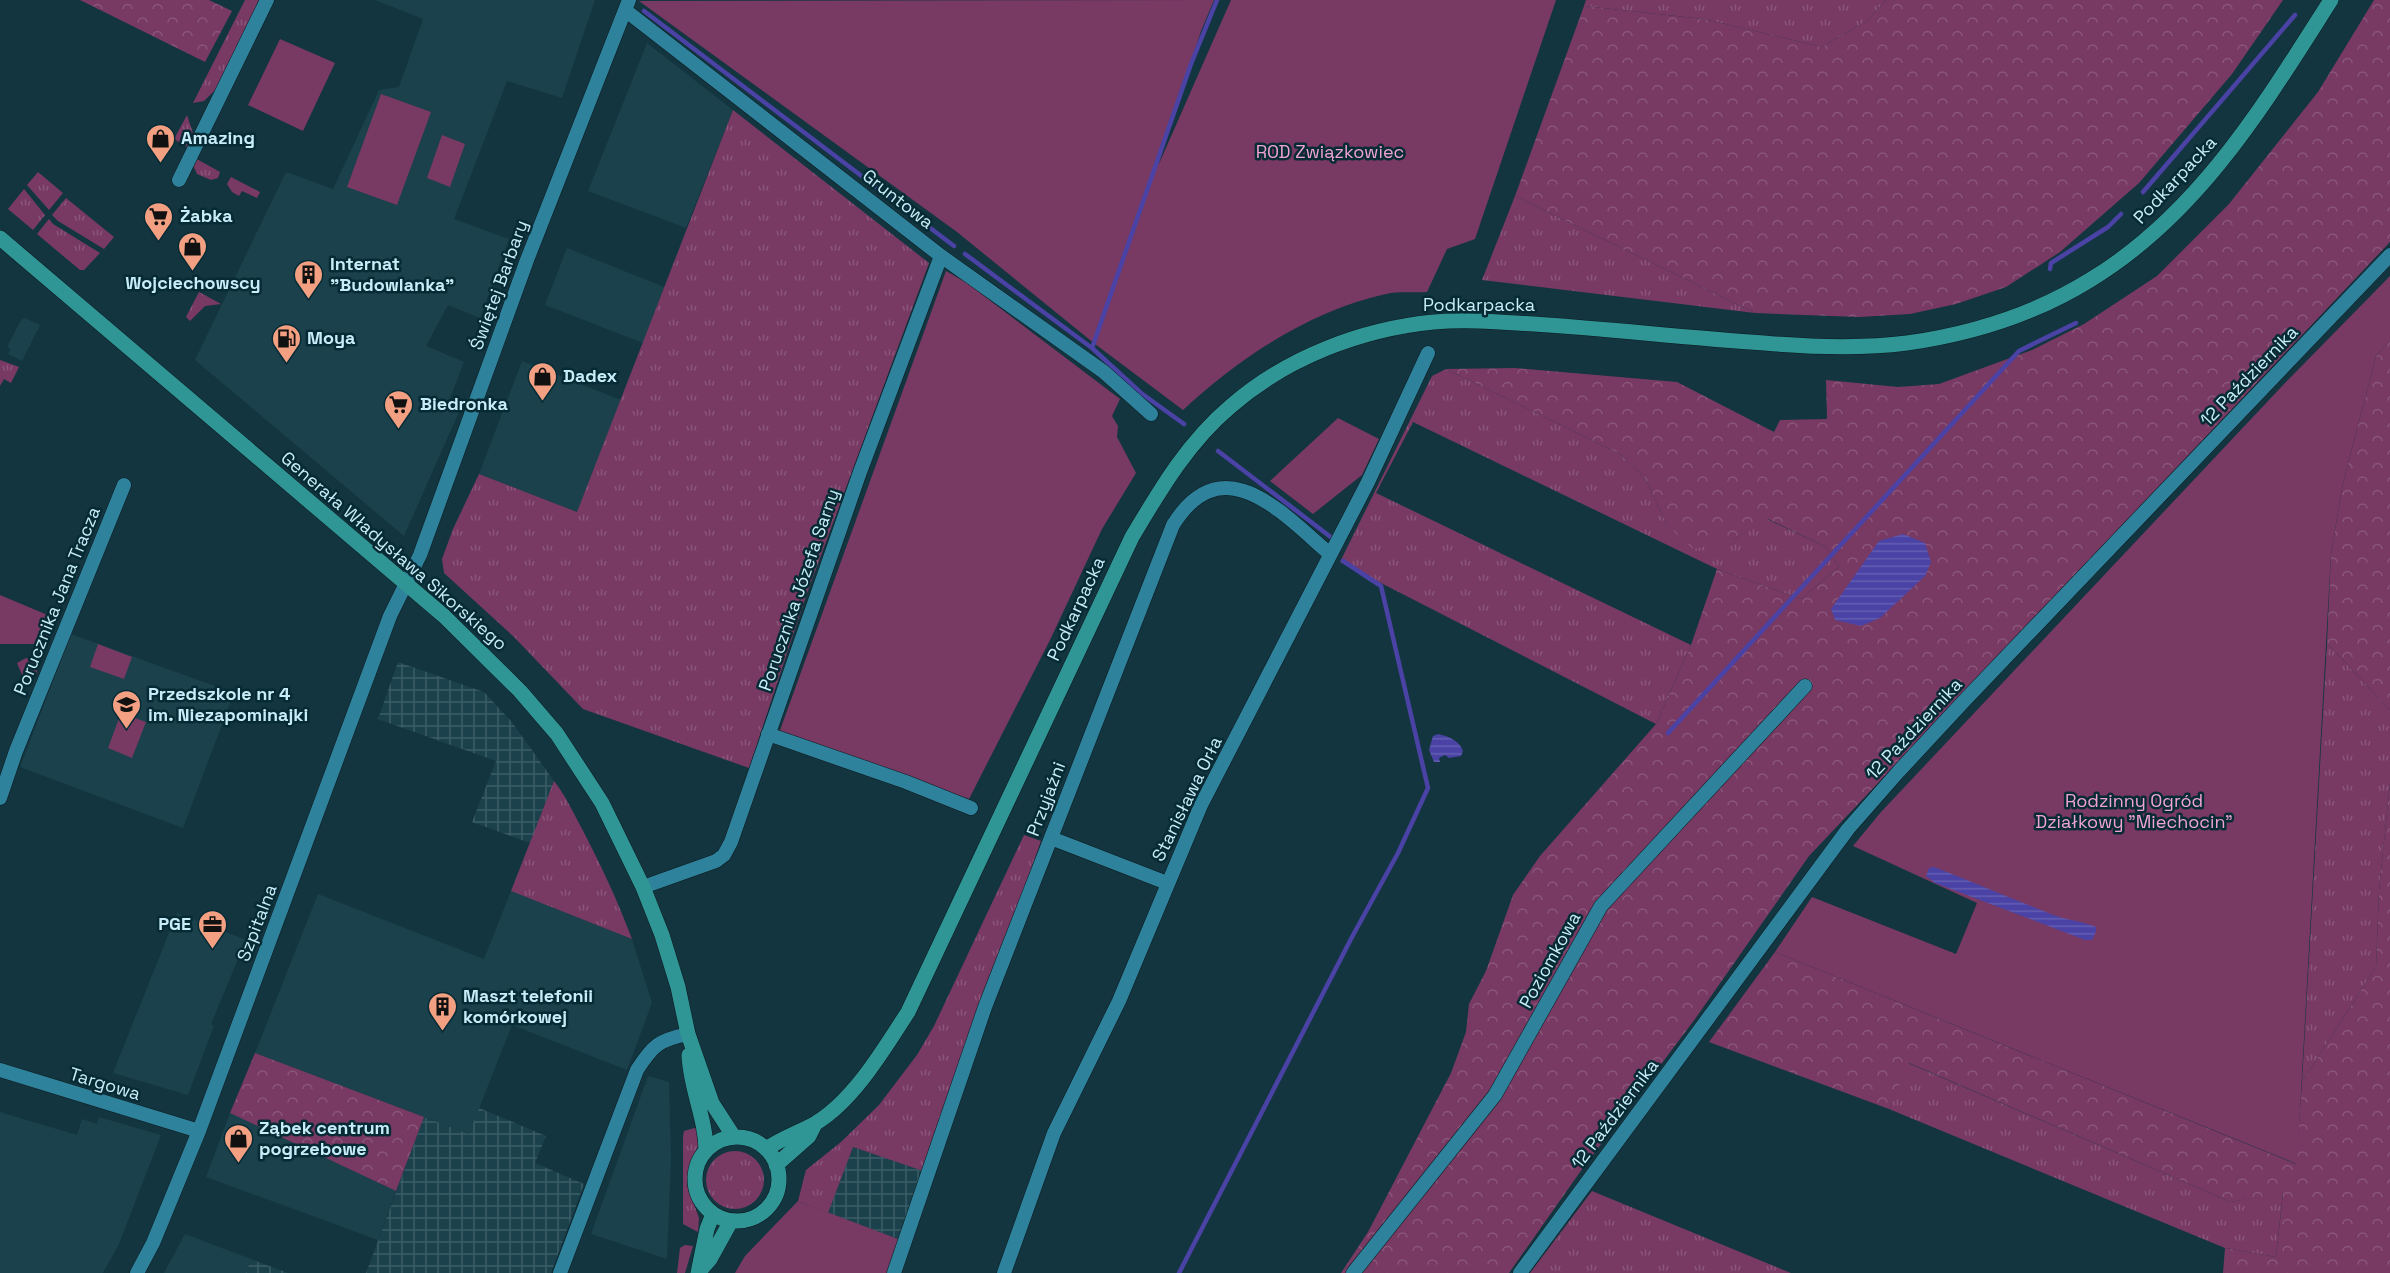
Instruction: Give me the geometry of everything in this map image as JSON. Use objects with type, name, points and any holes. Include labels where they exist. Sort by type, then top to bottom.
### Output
[{"type":"main road","name":"Podkarpacka","points":[[766,1149],[829,1114],[865,1075],[908,1012],[1132,537],[1161,488],[1187,451],[1232,404],[1285,370],[1330,347],[1382,331],[1433,322],[1500,322],[1798,346],[1858,346],[1905,343],[1945,336],[2024,313],[2088,281],[2132,251],[2168,220],[2231,150],[2269,97],[2331,0]]},
{"type":"main road","name":"Generała Władysława Sikorskiego","points":[[0,238],[406,584],[483,653],[557,734],[602,803],[643,887],[662,935],[678,987],[688,1034],[712,1103],[734,1137]]},
{"type":"main road","name":"Generała Władysława Sikorskiego","points":[[688,1034],[693,1087],[706,1133],[706,1151]]},
{"type":"main road","name":"Podkarpacka","points":[[776,1165],[809,1136],[814,1124]]},
{"type":"main road","points":[[734,1137],[746,1138],[766,1149],[776,1165],[778,1179],[776,1193],[769,1206],[758,1215],[745,1220],[731,1221],[713,1214],[703,1204],[697,1191],[695,1177],[698,1163],[706,1151],[723,1139],[734,1137]]},
{"type":"main road","points":[[698,1273],[707,1229],[713,1214]]},
{"type":"main road","points":[[698,1273],[710,1259],[731,1221]]},
{"type":"street","points":[[179,180],[267,0]]},
{"type":"street","name":"Gruntowa","points":[[627,5],[941,256],[1104,372],[1151,414]]},
{"type":"street","name":"Świętej Barbary","points":[[406,584],[420,555],[526,260],[627,5]]},
{"type":"street","name":"12 Października","points":[[1520,1273],[1856,821],[1964,701],[2390,255]]},
{"type":"street","name":"Porucznika Józefa Sarny","points":[[643,887],[716,861],[724,855],[731,842],[860,472],[941,256]]},
{"type":"street","name":"Stanisława Orła","points":[[1004,1273],[1054,1133],[1119,1001],[1201,805],[1368,482],[1428,353]]},
{"type":"street","name":"Porucznika Jana Tracza","points":[[0,798],[16,751],[124,485]]},
{"type":"street","name":"Przyjaźni","points":[[894,1273],[985,1007],[1169,533],[1180,512],[1190,502],[1209,491],[1221,488],[1244,490],[1265,500],[1330,554]]},
{"type":"street","name":"Szpitalna","points":[[137,1273],[153,1243],[199,1131],[390,616],[406,584]]},
{"type":"street","name":"Poziomkowa","points":[[1353,1273],[1496,1095],[1601,906],[1805,686]]},
{"type":"street","points":[[768,734],[906,782],[971,808]]},
{"type":"street","points":[[1051,837],[1167,883]]},
{"type":"street","points":[[560,1273],[637,1070],[656,1043],[688,1034]]},
{"type":"street","name":"Targowa","points":[[0,1070],[199,1131]]},
{"type":"shaded area","points":[[375,0],[595,0],[562,98],[507,81],[454,219],[509,239],[480,318],[448,305],[426,346],[464,362],[447,406],[459,412],[404,536],[195,360],[286,172],[333,189],[379,90],[399,87],[423,19]]},
{"type":"shaded area","points":[[647,43],[733,110],[686,228],[588,191]]},
{"type":"shaded area","points":[[567,248],[664,287],[643,343],[545,305]]},
{"type":"shaded area","points":[[25,318],[40,325],[22,361],[8,354],[11,349],[7,347],[21,320]]},
{"type":"shaded area","points":[[522,361],[621,400],[577,512],[479,474]]},
{"type":"shaded area","points":[[1903,534],[1925,543],[1931,562],[1925,576],[1880,618],[1861,626],[1835,620],[1831,609],[1879,541]]},
{"type":"shaded area","name":"Przedszkole nr 4 im. Niezapominajki","points":[[71,634],[234,693],[183,828],[20,767]]},
{"type":"shaded area","points":[[398,662],[484,692],[511,721],[554,781],[530,843],[472,822],[496,761],[378,719]]},
{"type":"shaded area","points":[[1438,734],[1459,744],[1463,751],[1461,756],[1449,758],[1445,755],[1439,758],[1440,762],[1434,762],[1429,750],[1433,736]]},
{"type":"shaded area","points":[[1934,867],[2056,916],[2096,927],[2096,932],[2092,940],[2085,940],[1935,883],[1926,876],[1929,868]]},
{"type":"shaded area","points":[[511,891],[632,939],[652,1003],[627,1070],[512,1025],[469,1134],[255,1053],[318,894],[484,959]]},
{"type":"shaded area","points":[[177,913],[246,940],[211,1024],[214,1026],[188,1095],[113,1073]]},
{"type":"shaded area","points":[[648,1076],[669,1082],[671,1159],[667,1259],[591,1234]]},
{"type":"shaded area","points":[[479,1108],[546,1136],[535,1163],[584,1184],[551,1273],[366,1273],[424,1117],[469,1134]]},
{"type":"shaded area","points":[[0,1112],[77,1135],[82,1119],[97,1124],[99,1117],[161,1135],[119,1244],[103,1273],[0,1273]]},
{"type":"shaded area","points":[[230,1113],[396,1191],[378,1240],[206,1177]]},
{"type":"shaded area","points":[[853,1147],[923,1171],[898,1239],[828,1213]]},
{"type":"shaded area","points":[[185,1234],[251,1259],[246,1273],[164,1273]]},
{"type":"shaded area","points":[[251,1259],[288,1273],[246,1273]]},
{"type":"green space","points":[[80,0],[209,0],[232,11],[205,62]]},
{"type":"green space","points":[[245,0],[259,0],[216,89],[204,101],[193,103]]},
{"type":"green space","name":"ROD Związkowiec","points":[[1214,0],[1201,31],[1158,166],[1231,0],[1556,0],[1475,239],[1447,249],[1427,292],[1386,294],[1357,302],[1303,324],[1228,372],[1183,410],[1095,344],[957,232],[639,1]]},
{"type":"green space","points":[[1586,0],[1886,0],[1868,20],[1822,47],[1704,19],[1584,6]]},
{"type":"green space","points":[[1886,0],[2283,0],[2232,74],[2139,183],[2060,252],[2006,287],[1956,304],[1910,314],[1859,317],[1755,313],[1515,196],[1584,6],[1704,19],[1822,47],[1868,20]]},
{"type":"green space","points":[[2374,0],[2390,0],[2390,242],[1809,856],[1695,1019],[1580,1172],[1509,1273],[1341,1273],[1368,1232],[1451,1073],[1466,1032],[1469,1004],[1486,971],[1513,895],[1540,856],[1656,724],[1691,645],[1717,569],[1801,599],[1839,567],[1826,547],[1768,519],[1732,540],[1693,549],[1667,525],[1645,478],[1620,454],[1446,369],[1515,368],[1677,382],[1774,432],[1780,420],[1827,419],[1826,380],[1898,387],[1939,384],[2032,350],[2084,324],[2157,276],[2229,204],[2318,92]]},
{"type":"green space","points":[[280,39],[335,63],[303,131],[248,105]]},
{"type":"green space","points":[[381,94],[431,112],[397,205],[347,187]]},
{"type":"green space","points":[[733,110],[929,263],[806,596],[749,768],[583,709],[514,637],[444,573],[442,559],[453,529],[479,474],[577,512]]},
{"type":"green space","points":[[187,115],[193,133],[187,147],[174,139]]},
{"type":"green space","points":[[442,135],[465,144],[450,187],[427,178]]},
{"type":"green space","points":[[195,158],[220,172],[218,178],[211,180],[197,174],[193,165]]},
{"type":"green space","points":[[38,172],[63,193],[49,210],[27,185]]},
{"type":"green space","points":[[231,177],[260,192],[257,198],[242,191],[239,196],[232,192],[227,184]]},
{"type":"green space","points":[[24,189],[45,215],[33,230],[8,209]]},
{"type":"green space","points":[[1515,196],[1755,313],[1482,280]]},
{"type":"green space","points":[[66,198],[114,237],[104,249],[52,215]]},
{"type":"green space","points":[[49,219],[53,224],[100,253],[84,270],[80,270],[37,234]]},
{"type":"green space","points":[[946,271],[967,283],[1120,399],[1112,416],[1118,426],[1117,437],[1136,473],[1102,529],[1050,640],[969,799],[779,733]]},
{"type":"green space","name":"Rodzinny Ogród Działkowy \"Miechocin\"","points":[[2390,276],[2390,341],[2376,356],[2343,483],[2331,554],[2297,1164],[1775,952],[1812,897],[1956,954],[1977,903],[1853,846],[1881,812],[2285,383]]},
{"type":"green space","points":[[199,292],[221,304],[205,306],[190,321],[186,317]]},
{"type":"green space","points":[[2390,341],[2390,710],[2327,643],[2331,554],[2343,483],[2376,356]]},
{"type":"green space","points":[[0,360],[19,367],[11,383],[4,379],[0,386]]},
{"type":"green space","points":[[1446,369],[1620,454],[1645,478],[1667,525],[1732,540],[1767,519],[1826,547],[1839,567],[1801,599],[1717,569],[1413,422],[1376,493],[1691,645],[1656,724],[1340,562],[1432,376]]},
{"type":"green space","points":[[1338,418],[1379,439],[1362,475],[1313,514],[1270,481]]},
{"type":"green space","points":[[0,595],[57,619],[46,644],[0,644]]},
{"type":"green space","points":[[2327,643],[2390,710],[2390,783],[2379,891],[2376,967],[2302,1082]]},
{"type":"green space","points":[[98,644],[132,657],[124,679],[90,667]]},
{"type":"green space","points":[[26,658],[36,662],[37,674],[25,671],[23,677],[17,663]]},
{"type":"green space","points":[[121,713],[146,722],[132,758],[108,748]]},
{"type":"green space","points":[[554,781],[594,853],[632,939],[511,891]]},
{"type":"green space","points":[[2390,783],[2390,1273],[2223,1273],[2225,1248],[2276,1257],[2283,1193],[2231,1202],[1909,1063],[1889,1109],[1709,1042],[1775,952],[2296,1164],[2302,1082],[2376,967],[2379,891]]},
{"type":"green space","points":[[1024,835],[1041,841],[923,1171],[853,1147],[828,1213],[798,1201],[806,1170],[841,1142],[879,1105],[917,1055],[934,1026]]},
{"type":"green space","points":[[255,1053],[424,1117],[396,1191],[230,1113]]},
{"type":"green space","points":[[1908,1063],[2231,1202],[2283,1192],[2276,1257],[2225,1248],[1889,1109]]},
{"type":"green space","points":[[698,1127],[700,1142],[690,1163],[687,1185],[699,1218],[698,1232],[683,1224],[683,1137],[684,1131]]},
{"type":"green space","points":[[735,1151],[746,1153],[759,1164],[764,1180],[762,1191],[751,1204],[735,1209],[724,1207],[711,1196],[706,1180],[708,1169],[719,1156]]},
{"type":"green space","points":[[1592,1191],[1791,1273],[1530,1273]]},
{"type":"green space","points":[[798,1201],[898,1239],[888,1273],[735,1273],[745,1256]]},
{"type":"green space","points":[[685,1245],[693,1246],[685,1273],[677,1273],[680,1248]]},
{"type":"waterway","points":[[1092,348],[1191,64],[1217,0]]},
{"type":"waterway","points":[[644,11],[954,246]]},
{"type":"waterway","points":[[2143,192],[2295,15]]},
{"type":"waterway","points":[[2050,269],[2051,263],[2108,227],[2121,214]]},
{"type":"waterway","points":[[965,254],[1092,348],[1141,393],[1184,424]]},
{"type":"waterway","points":[[1668,733],[2019,351],[2076,323]]},
{"type":"waterway","points":[[1218,451],[1332,538]]},
{"type":"waterway","points":[[1179,1273],[1352,937],[1398,853],[1428,788],[1381,586],[1343,561]]},
{"type":"place","name":"Amazing","points":[[160,164]]},
{"type":"place","name":"Żabka","points":[[159,242]]},
{"type":"place","name":"Wojciechowscy","points":[[193,272]]},
{"type":"place","name":"Internat \"Budowlanka\"","points":[[309,300]]},
{"type":"place","name":"Moya","points":[[286,364]]},
{"type":"place","name":"Dadex","points":[[542,402]]},
{"type":"place","name":"Biedronka","points":[[399,430]]},
{"type":"place","name":"Przedszkole nr 4 im. Niezapominajki","points":[[127,730]]},
{"type":"place","name":"PGE","points":[[212,950]]},
{"type":"place","name":"Maszt telefonii komórkowej","points":[[442,1032]]},
{"type":"place","name":"Ząbek centrum pogrzebowe","points":[[238,1164]]}]
